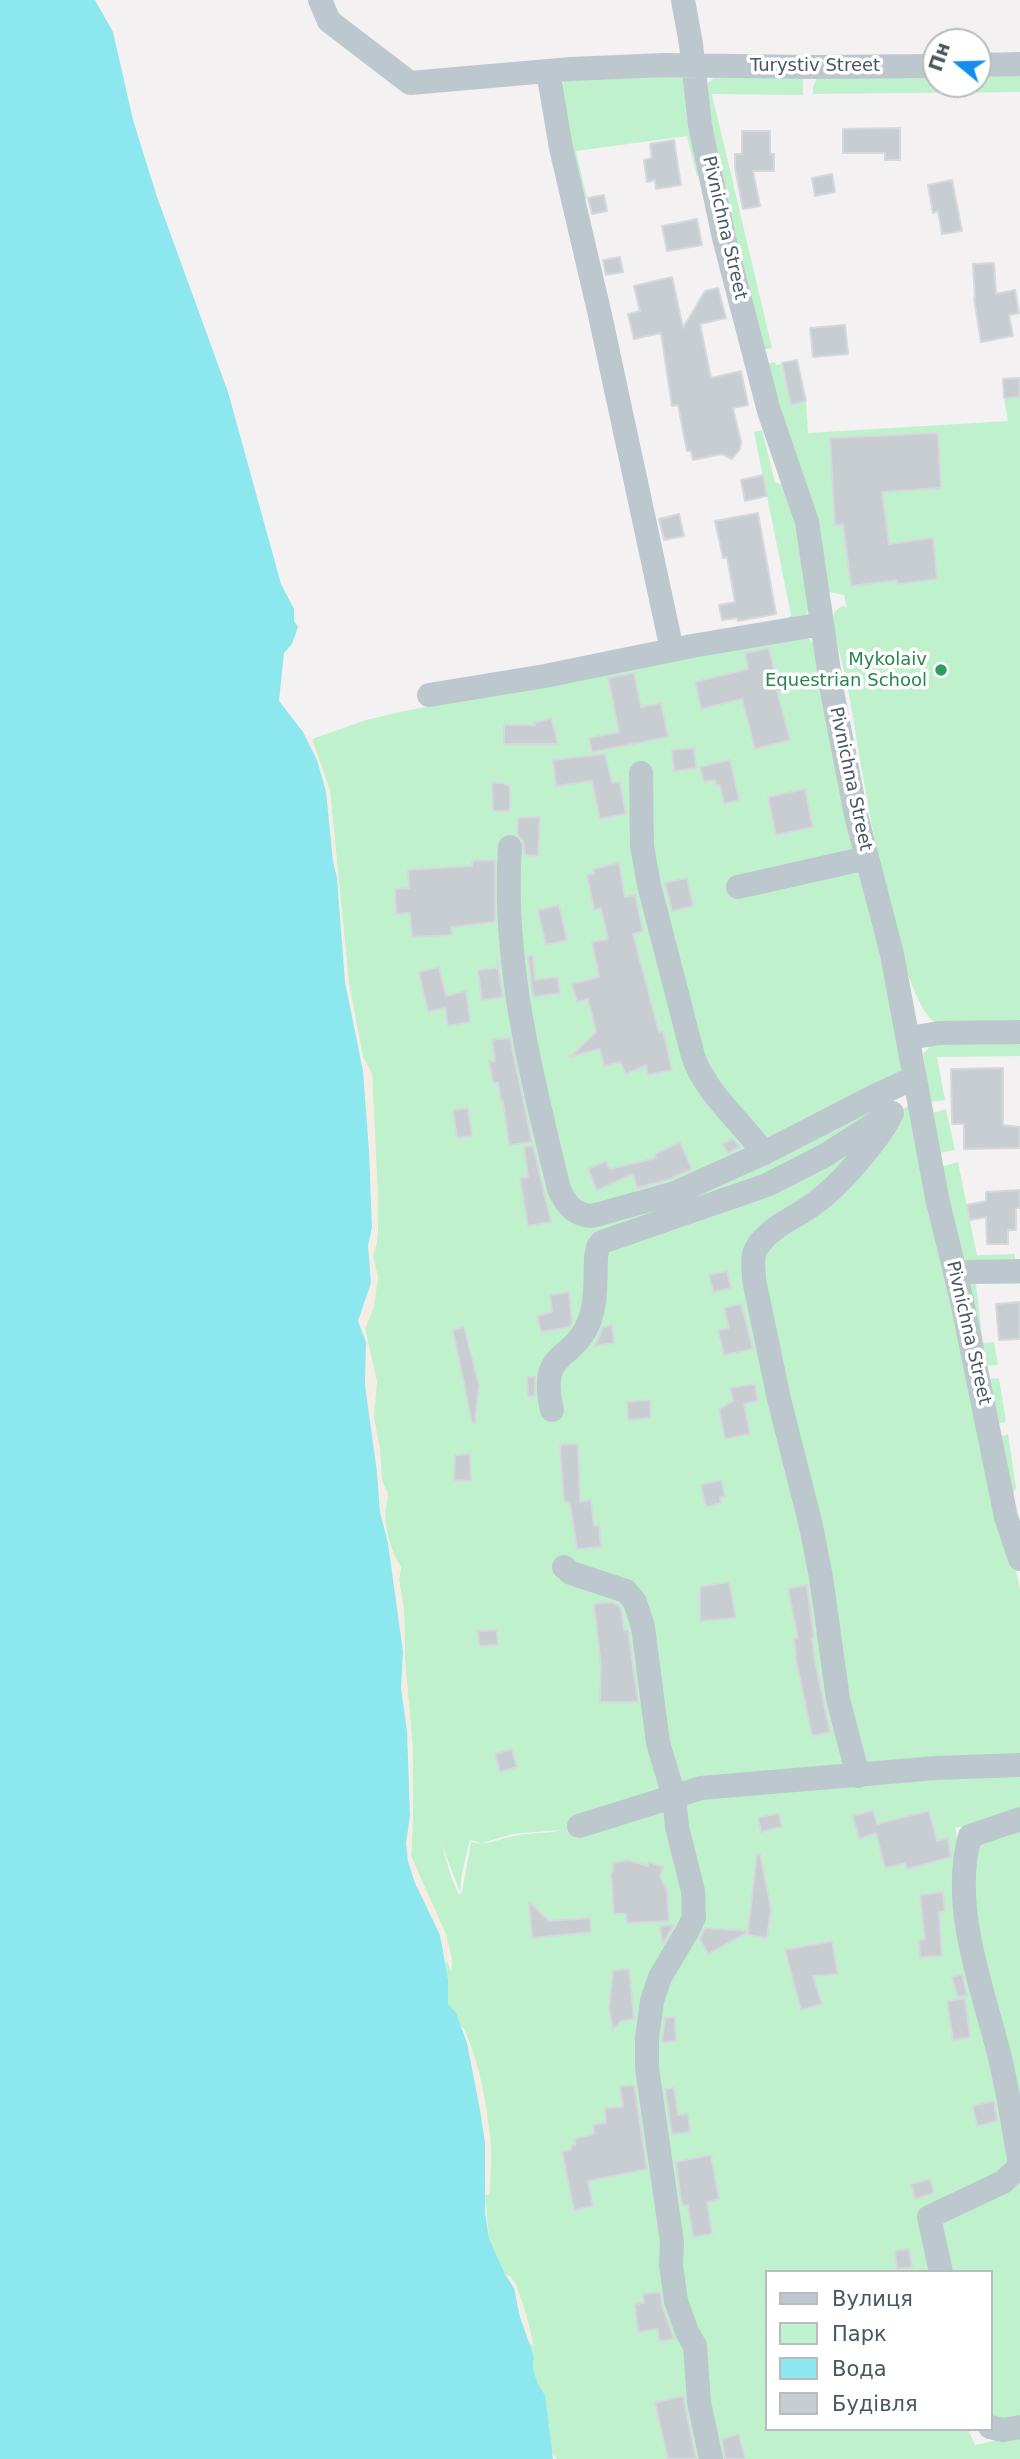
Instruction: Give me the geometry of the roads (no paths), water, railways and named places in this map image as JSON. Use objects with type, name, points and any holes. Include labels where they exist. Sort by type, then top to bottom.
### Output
[{"type":"street","name":"Turystiv Street","points":[[320,0],[329,21],[410,83],[610,67],[922,66]]},
{"type":"street","name":"Pivnichna Street","points":[[683,0],[700,124],[724,238],[769,411],[807,522],[832,691],[856,816],[892,954],[937,1198],[1013,1509],[1020,1559]]},
{"type":"street","points":[[992,65],[1020,64]]},
{"type":"street","points":[[548,72],[561,148],[672,650]]},
{"type":"street","points":[[429,695],[822,624]]},
{"type":"street","points":[[640,773],[642,846],[649,885],[696,1066],[725,1108],[764,1153]]},
{"type":"street","points":[[510,847],[508,912],[522,1023],[546,1135],[564,1202],[573,1210],[584,1216],[592,1216],[676,1193],[764,1153],[903,1083],[917,1089],[891,1113],[824,1156],[767,1185],[602,1242],[596,1256],[591,1318],[583,1336],[553,1365],[548,1377],[552,1410]]},
{"type":"street","points":[[738,887],[867,858]]},
{"type":"street","points":[[909,1038],[939,1033],[1020,1032]]},
{"type":"street","points":[[858,1776],[838,1699],[821,1577],[754,1280],[753,1262],[754,1251],[767,1233],[818,1202],[886,1127],[891,1113]]},
{"type":"street","points":[[956,1275],[970,1272],[1020,1271]]},
{"type":"street","points":[[564,1567],[571,1573],[626,1591],[635,1602],[643,1627],[658,1743],[674,1796],[677,1827],[693,1891],[694,1917],[660,1977],[655,1991],[647,2038],[647,2068],[670,2234],[676,2301],[695,2346],[699,2402],[711,2459]]},
{"type":"street","points":[[579,1826],[701,1788],[936,1768],[1020,1765]]},
{"type":"street","points":[[941,2270],[929,2217],[1003,2182],[1018,2168],[1019,2159],[1000,2058],[971,1950],[966,1919],[964,1856],[970,1836],[1020,1819]]},
{"type":"street","points":[[992,2427],[1003,2430],[1020,2427]]},
{"type":"water","points":[[0,0],[95,0],[113,32],[133,120],[157,197],[228,392],[281,584],[294,609],[294,621],[298,627],[292,644],[284,653],[279,701],[303,732],[317,760],[326,792],[337,878],[345,982],[363,1071],[372,1227],[368,1246],[371,1283],[358,1321],[366,1342],[365,1385],[380,1512],[388,1543],[403,1652],[401,1688],[407,1730],[410,1816],[406,1843],[408,1861],[415,1883],[440,1935],[448,1979],[448,2004],[456,2013],[467,2043],[485,2143],[485,2212],[489,2238],[514,2288],[520,2317],[534,2357],[533,2369],[545,2395],[553,2459],[0,2459]]},
{"type":"place","name":"Mykolaiv Equestrian School","points":[[941,670]]}]
